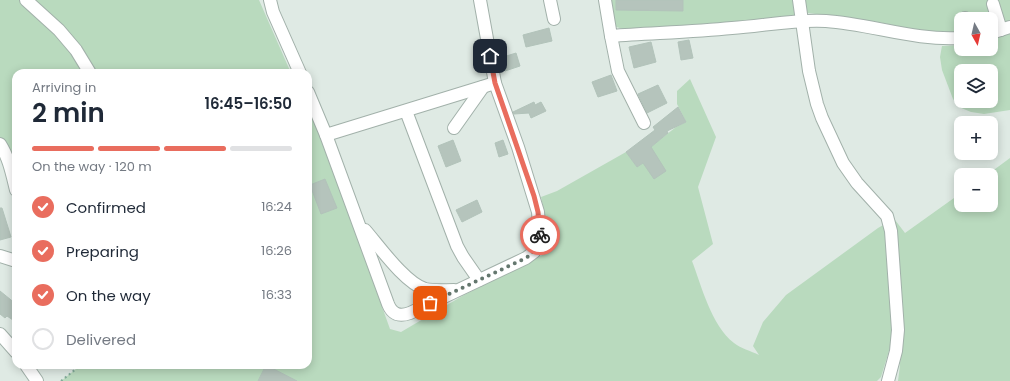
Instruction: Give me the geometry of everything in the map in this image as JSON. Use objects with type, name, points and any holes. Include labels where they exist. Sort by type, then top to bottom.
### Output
[{"type":"street","points":[[26,0],[59,30],[76,50],[88,69]]},
{"type":"street","points":[[270,0],[298,69]]},
{"type":"street","points":[[312,102],[326,135],[390,308],[395,314],[410,314],[459,289],[526,258],[534,252],[538,245],[540,237],[539,218],[534,196],[495,83],[480,0]]},
{"type":"street","points":[[550,0],[554,19]]},
{"type":"street","points":[[605,0],[618,71],[644,123]]},
{"type":"street","points":[[799,0],[810,77],[817,104],[829,135],[836,151],[850,173],[887,216],[891,231],[898,330],[896,351],[888,381]]},
{"type":"street","points":[[993,4],[1001,30]]},
{"type":"street","points":[[611,36],[731,28],[802,21],[825,21],[926,38],[954,38]]},
{"type":"street","points":[[326,135],[495,83]]},
{"type":"street","points":[[454,128],[482,87]]},
{"type":"street","points":[[406,111],[457,246],[479,280]]},
{"type":"street","points":[[0,144],[6,155],[12,176]]},
{"type":"street","points":[[359,223],[389,259],[419,286],[432,290],[459,289]]},
{"type":"street","points":[[0,256],[12,260]]},
{"type":"street","points":[[0,334],[12,348]]},
{"type":"street","points":[[29,369],[37,381]]},
{"type":"path","points":[[61,381],[76,369]]},
{"type":"green space","points":[[0,0],[259,0],[289,69],[12,69],[12,155],[0,137]]},
{"type":"green space","points":[[610,0],[1010,0],[1010,22],[998,25],[998,12],[954,12],[953,34],[922,31],[878,22],[808,13],[764,20],[623,29],[613,26]]},
{"type":"green space","points":[[1010,33],[1010,110],[984,114],[971,112],[961,108],[998,108],[998,64],[954,64],[954,100],[942,70],[940,57],[942,46],[954,45],[954,56],[998,56],[998,37]]},
{"type":"green space","points":[[690,79],[716,137],[698,187],[713,244],[692,261],[708,305],[719,326],[736,345],[759,355],[753,346],[763,322],[786,295],[885,224],[892,311],[891,344],[881,377],[877,381],[61,381],[76,369],[312,369],[312,118],[390,329],[401,332],[464,295],[552,250],[541,197],[557,191],[626,152],[637,167],[647,160],[642,154],[676,127],[686,122],[677,104],[677,91]]},
{"type":"green space","points":[[1010,158],[1010,381],[898,381],[901,320],[892,216],[905,233],[954,198],[954,212],[998,212],[998,168],[996,168]]},
{"type":"building","points":[[616,0],[683,0],[683,11],[616,10]]},
{"type":"building","points":[[549,28],[552,41],[526,47],[523,35]]},
{"type":"building","points":[[689,40],[693,58],[681,60],[678,42]]},
{"type":"building","points":[[651,42],[656,62],[634,68],[629,47]]},
{"type":"building","points":[[516,53],[520,66],[505,71],[500,58]]},
{"type":"building","points":[[611,75],[617,91],[598,97],[592,82]]},
{"type":"building","points":[[658,85],[667,103],[647,113],[638,94]]},
{"type":"building","points":[[534,102],[535,105],[541,102],[546,111],[531,118],[529,113],[514,114],[513,112]]},
{"type":"building","points":[[678,107],[686,122],[667,131],[668,133],[651,147],[666,171],[654,179],[643,163],[637,167],[626,152],[655,130],[653,127]]},
{"type":"building","points":[[453,140],[461,161],[446,167],[438,146]]},
{"type":"building","points":[[503,140],[508,154],[499,157],[495,143]]},
{"type":"building","points":[[325,179],[337,208],[321,214],[312,190],[312,184]]},
{"type":"building","points":[[477,200],[482,212],[462,222],[456,210]]},
{"type":"building","points":[[0,208],[2,208],[11,237],[0,240]]},
{"type":"building","points":[[0,291],[12,301],[12,319],[7,316],[5,318],[0,314]]},
{"type":"building","points":[[264,369],[274,369],[297,381],[258,381]]},
{"type":"way so far","points":[[430,303],[526,258],[534,252],[538,245],[540,235]]},
{"type":"route","points":[[490,56],[495,83],[534,196],[540,224],[540,235]]}]
